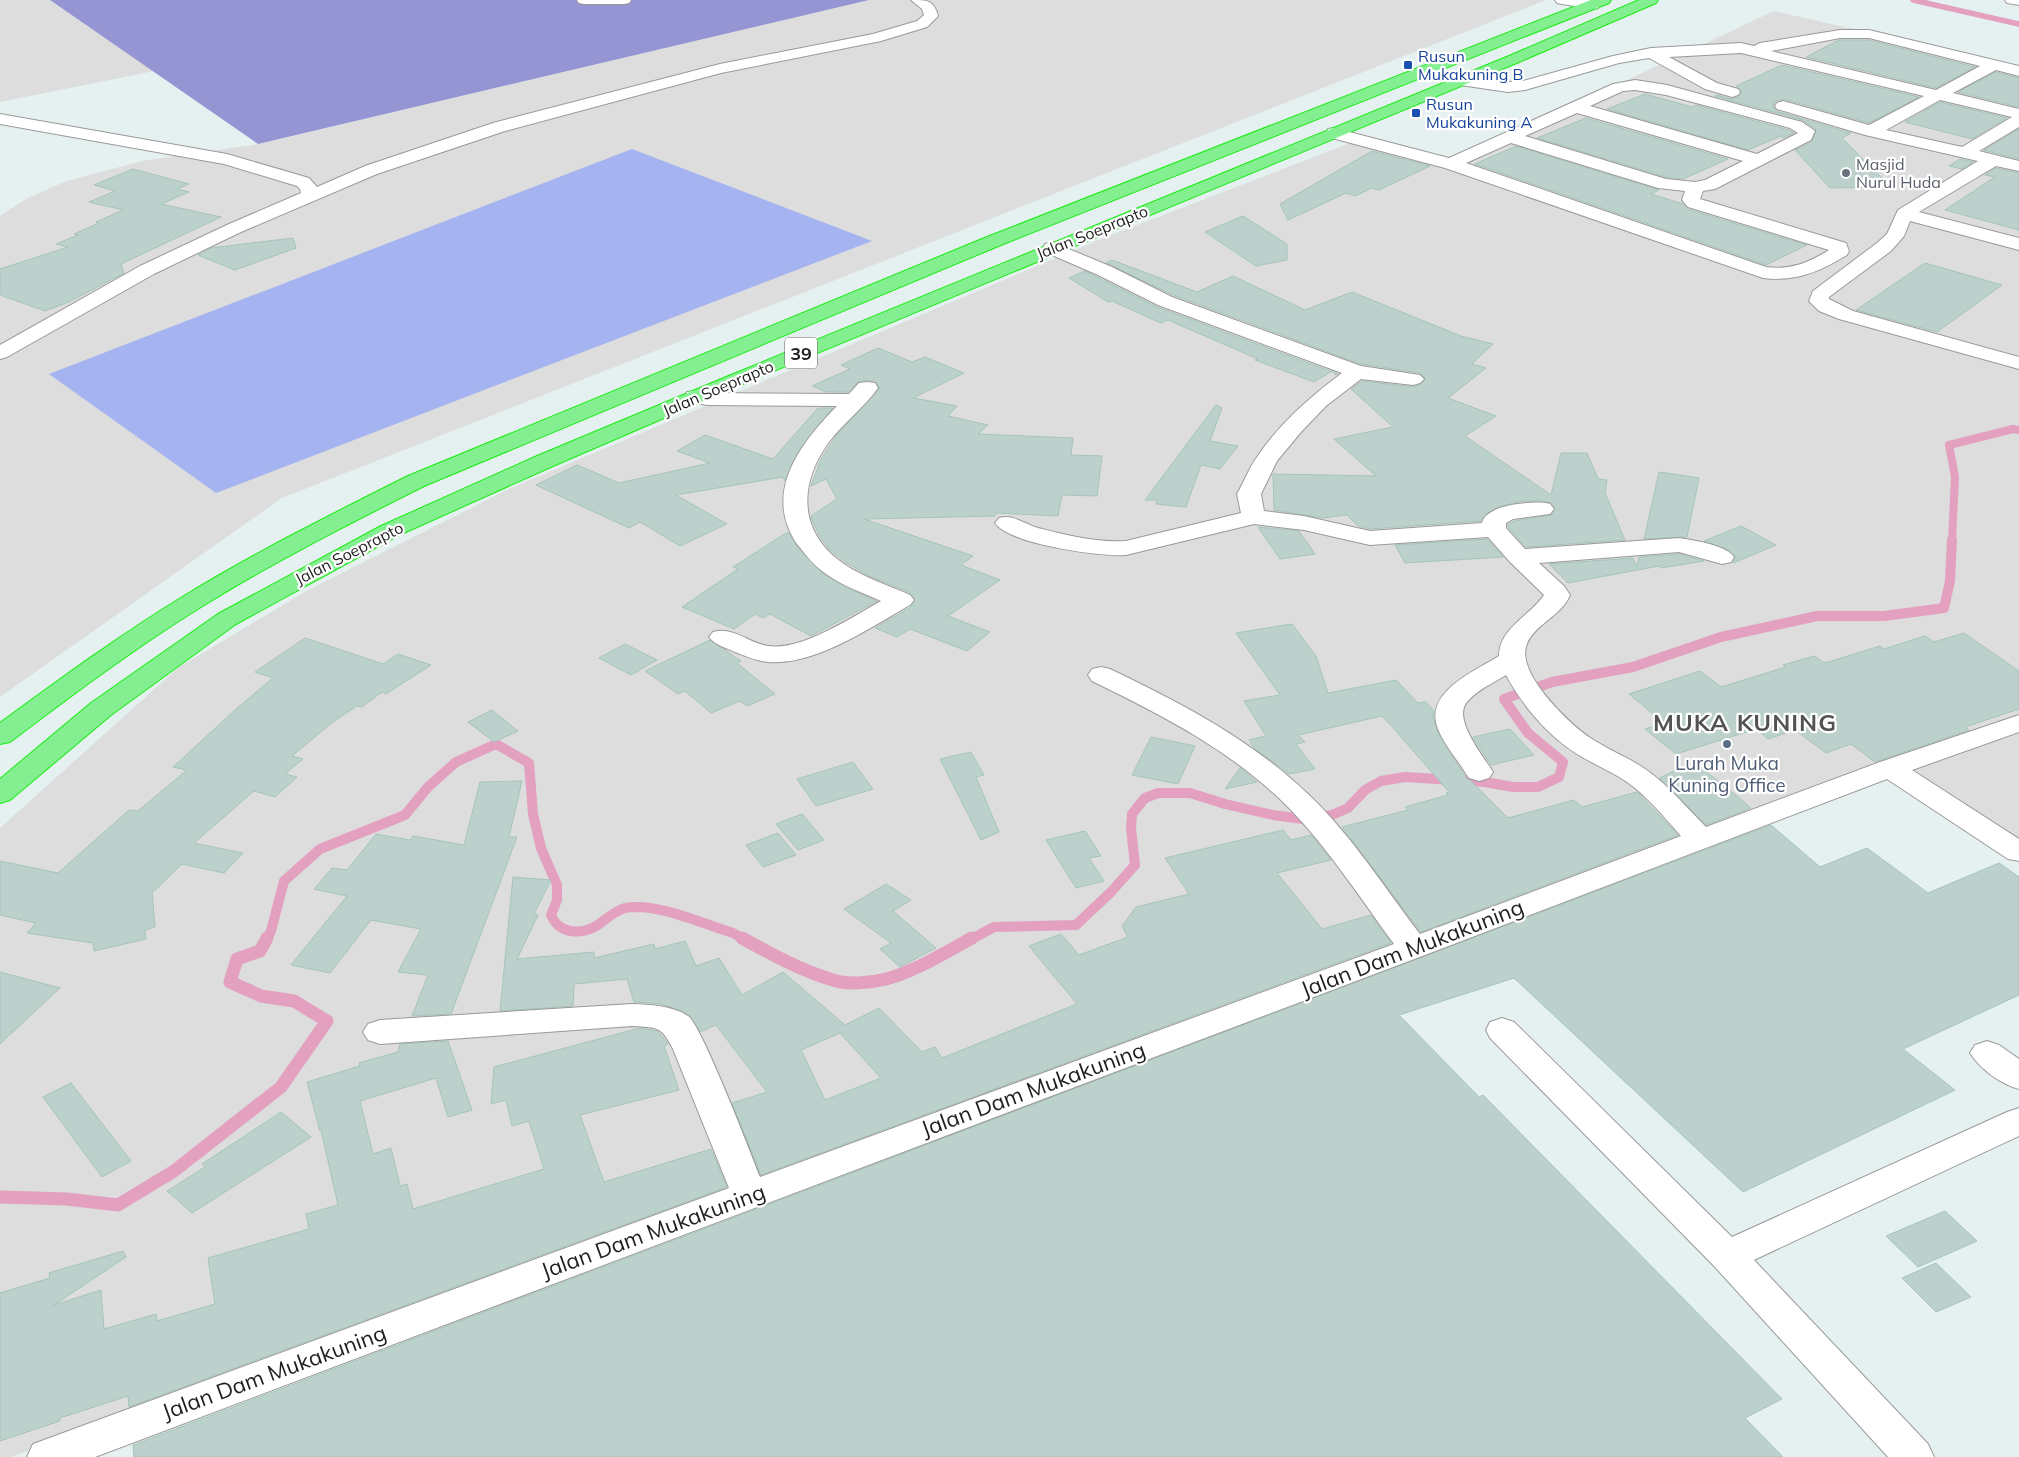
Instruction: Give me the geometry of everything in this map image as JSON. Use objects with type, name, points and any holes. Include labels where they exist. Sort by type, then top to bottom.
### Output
[{"type":"highway","name":"Jalan Soeprapto","points":[[0,794],[101,709],[235,614],[389,532],[545,461],[695,397],[1651,0]]},
{"type":"highway","name":"Jalan Soeprapto","points":[[0,736],[95,666],[193,601],[325,527],[416,481],[989,243],[1598,2]]},
{"type":"street","points":[[584,0],[624,0]]},
{"type":"street","points":[[0,353],[147,270],[235,228],[379,167],[499,127],[720,69],[876,38],[905,30],[922,24],[932,16],[929,7],[918,0]]},
{"type":"street","points":[[1562,0],[1598,2]]},
{"type":"street","points":[[2012,0],[2019,1]]},
{"type":"street","points":[[1751,50],[1840,34],[1869,34],[2019,71]]},
{"type":"street","points":[[1460,80],[1488,86],[1508,87],[1525,85],[1572,71],[1651,53],[1716,48],[1751,50],[2019,114]]},
{"type":"street","points":[[1651,53],[1711,86],[1871,131],[1963,154],[1990,169]]},
{"type":"street","points":[[1871,131],[1994,65]]},
{"type":"street","points":[[1451,164],[1510,136],[1619,87],[1648,86],[1787,123],[1807,131],[1806,136],[1759,160],[1709,185],[1696,187],[1664,184],[1510,136]]},
{"type":"street","points":[[1575,107],[1759,160]]},
{"type":"street","points":[[0,119],[227,159],[303,182],[309,188],[310,197]]},
{"type":"street","points":[[1963,154],[2019,120]]},
{"type":"street","points":[[1334,133],[1451,164],[1763,272],[1783,274],[1802,272],[1840,252],[1839,247],[1694,203],[1690,200],[1696,187]]},
{"type":"street","points":[[2019,166],[1971,173],[1904,214],[1895,236],[1884,247],[1820,295],[1819,301],[1846,316],[2019,363]]},
{"type":"street","points":[[1904,214],[2019,244]]},
{"type":"street","points":[[1052,248],[1105,271],[1165,301],[1356,372],[1413,379]]},
{"type":"street","points":[[1254,517],[1250,494],[1267,459],[1293,427],[1318,401],[1356,372]]},
{"type":"street","points":[[695,397],[708,399],[861,394],[816,442],[796,479],[796,520],[810,546],[838,571],[901,600],[813,646],[790,654],[769,654],[722,638]]},
{"type":"street","points":[[1542,509],[1507,513],[1494,520],[1494,529],[1519,557],[1555,591],[1556,595],[1555,600],[1515,641],[1512,650],[1520,676],[1570,736],[1647,783],[1700,839]]},
{"type":"street","points":[[1007,523],[1028,533],[1091,547],[1113,549],[1126,548],[1254,517],[1304,523],[1370,538],[1494,529]]},
{"type":"street","points":[[1519,557],[1679,545],[1693,546],[1722,557]]},
{"type":"street","points":[[1101,675],[1167,707],[1214,735],[1254,763],[1297,800],[1322,826],[1414,948]]},
{"type":"street","points":[[1479,772],[1452,729],[1449,716],[1452,701],[1469,686],[1520,676]]},
{"type":"street","name":"Jalan Dam Mukakuning","points":[[47,1457],[1414,948],[1890,768],[2018,725]]},
{"type":"street","points":[[1890,768],[2019,852]]},
{"type":"street","points":[[380,1032],[632,1015],[661,1017],[678,1025],[690,1049],[750,1195]]},
{"type":"street","points":[[1502,1030],[1727,1256],[1914,1457]]},
{"type":"street","points":[[1987,1053],[2019,1077]]},
{"type":"street","points":[[1727,1256],[2015,1127]]},
{"type":"shaded area","points":[[0,0],[50,0],[154,71],[0,102]]},
{"type":"shaded area","points":[[50,0],[869,0],[258,144]]},
{"type":"shaded area","points":[[869,0],[1546,0],[282,498],[0,697],[0,216],[26,199],[64,182],[142,161],[259,144]]},
{"type":"shaded area","points":[[1774,11],[2019,66],[2019,861],[1888,774],[11,1457],[0,1457],[0,828],[179,667],[310,589],[511,488],[1096,241],[1353,142],[1442,167]]},
{"type":"shaded area","points":[[632,149],[872,241],[216,493],[49,374]]},
{"type":"building","points":[[1839,40],[1869,40],[1975,67],[1936,88],[1806,57]]},
{"type":"building","points":[[1782,65],[1919,97],[1869,123],[1784,99],[1776,101],[1773,105],[1776,111],[1851,133],[1842,138],[1891,187],[1830,188],[1795,150],[1812,142],[1816,129],[1802,120],[1715,96],[1718,95],[1731,99],[1739,97],[1742,91],[1736,86]]},
{"type":"building","points":[[1996,72],[2019,78],[2019,107],[1958,92]]},
{"type":"building","points":[[1645,94],[1692,107],[1696,105],[1789,130],[1794,133],[1783,138],[1781,136],[1748,150],[1607,109]]},
{"type":"building","points":[[1940,102],[2007,118],[1972,139],[1905,122]]},
{"type":"building","points":[[1586,118],[1728,159],[1683,179],[1666,177],[1537,138]]},
{"type":"building","points":[[2019,129],[2019,159],[1984,150]]},
{"type":"building","points":[[1516,146],[1659,190],[1651,194],[1683,204],[1687,209],[1807,245],[1766,265],[1475,164]]},
{"type":"building","points":[[1372,151],[1430,166],[1379,190],[1372,188],[1355,196],[1346,193],[1288,220],[1280,204]]},
{"type":"building","points":[[1960,159],[1973,162],[1962,169],[1949,166]]},
{"type":"building","points":[[1996,168],[2019,173],[2019,230],[1945,210],[1995,177],[1985,175]]},
{"type":"building","points":[[133,169],[189,184],[177,189],[189,192],[161,204],[221,217],[121,264],[124,273],[69,302],[45,311],[0,295],[0,269],[68,247],[56,244],[78,235],[74,234],[123,210],[89,202],[115,191],[94,185]]},
{"type":"building","points":[[1243,216],[1287,244],[1287,260],[1256,266],[1205,232]]},
{"type":"building","points":[[293,238],[296,248],[235,270],[198,255],[211,248]]},
{"type":"building","points":[[1112,260],[1197,292],[1233,276],[1305,310],[1352,292],[1461,336],[1493,344],[1472,364],[1486,368],[1448,398],[1496,416],[1465,436],[1551,495],[1561,453],[1587,453],[1598,479],[1607,480],[1605,493],[1625,540],[1526,547],[1508,527],[1508,524],[1514,521],[1551,515],[1555,508],[1550,502],[1543,501],[1523,501],[1501,506],[1484,515],[1481,521],[1370,529],[1358,526],[1347,515],[1323,518],[1274,510],[1273,474],[1376,476],[1334,439],[1393,427],[1351,389],[1362,381],[1414,387],[1421,384],[1425,378],[1420,373],[1361,364],[1173,295],[1106,263]]},
{"type":"building","points":[[1925,263],[2002,285],[1937,332],[1856,310]]},
{"type":"building","points":[[1085,271],[1157,307],[1331,371],[1314,382],[1255,360],[1258,359],[1168,320],[1161,323],[1112,301],[1108,302],[1069,278]]},
{"type":"building","points":[[878,348],[912,362],[925,357],[964,373],[913,398],[957,406],[948,416],[988,425],[978,434],[1073,438],[1071,455],[1102,456],[1097,496],[1062,495],[1058,516],[995,513],[995,516],[864,519],[973,556],[961,565],[1000,580],[948,616],[990,632],[967,651],[910,629],[897,637],[875,628],[911,607],[915,599],[911,593],[869,576],[845,562],[830,550],[820,537],[811,516],[837,499],[826,479],[811,486],[821,459],[836,436],[880,388],[875,381],[867,380],[858,382],[848,392],[826,392],[812,386],[850,369],[841,365]]},
{"type":"building","points":[[1216,405],[1222,408],[1210,441],[1238,446],[1220,469],[1201,465],[1186,507],[1156,504],[1157,500],[1145,500]]},
{"type":"building","points":[[818,408],[833,408],[798,451],[785,481],[783,477],[676,495],[727,524],[680,546],[640,522],[629,528],[536,485],[577,465],[619,483],[710,463],[677,451],[705,435],[773,459]]},
{"type":"building","points":[[1659,472],[1699,478],[1687,537],[1644,539]]},
{"type":"building","points":[[1741,526],[1776,545],[1733,563],[1736,557],[1731,551],[1704,541]]},
{"type":"building","points":[[1258,527],[1299,531],[1315,554],[1280,559]]},
{"type":"building","points":[[786,533],[789,533],[796,545],[821,572],[845,587],[877,601],[811,636],[770,614],[763,618],[755,614],[734,629],[682,607],[738,569],[733,567]]},
{"type":"building","points":[[1487,539],[1503,557],[1405,563],[1395,545]]},
{"type":"building","points":[[1679,554],[1704,561],[1661,568],[1659,566],[1568,583],[1549,564],[1633,558],[1637,567],[1639,557]]},
{"type":"building","points":[[1292,624],[1316,656],[1328,693],[1396,680],[1418,703],[1426,702],[1434,711],[1433,716],[1439,735],[1467,779],[1508,818],[1574,800],[1582,807],[1637,792],[1678,835],[1421,932],[1342,827],[1408,810],[1405,807],[1448,795],[1446,793],[1449,792],[1395,730],[1382,716],[1298,735],[1305,742],[1296,744],[1315,769],[1289,774],[1255,749],[1249,740],[1266,736],[1244,701],[1280,695],[1236,633]]},
{"type":"building","points":[[1964,633],[2019,671],[2019,709],[1965,727],[1969,730],[1875,762],[1851,744],[1826,753],[1795,730],[1768,739],[1756,729],[1676,754],[1645,729],[1664,723],[1629,694],[1700,671],[1721,687],[1786,667],[1783,665],[1814,656],[1825,663],[1880,646],[1884,649],[1925,636],[1934,642]]},
{"type":"building","points":[[305,638],[383,664],[398,654],[431,665],[386,694],[382,692],[362,707],[357,706],[334,721],[292,756],[303,759],[285,774],[297,777],[275,797],[254,791],[194,843],[243,853],[224,873],[182,864],[152,893],[155,927],[145,930],[146,939],[94,951],[93,943],[27,933],[36,923],[0,915],[0,861],[58,873],[129,810],[138,811],[187,770],[173,767],[273,678],[255,672]]},
{"type":"building","points":[[710,640],[741,661],[737,663],[775,694],[747,706],[740,701],[711,713],[685,691],[678,694],[645,671]]},
{"type":"building","points":[[625,644],[657,660],[631,675],[599,658]]},
{"type":"building","points":[[492,710],[518,731],[494,742],[468,722]]},
{"type":"building","points":[[1510,729],[1534,755],[1491,765],[1473,737]]},
{"type":"building","points":[[1151,737],[1195,746],[1178,784],[1132,775]]},
{"type":"building","points":[[971,752],[984,775],[976,777],[999,832],[981,840],[940,759]]},
{"type":"building","points":[[853,762],[873,789],[816,806],[797,779]]},
{"type":"building","points":[[1694,762],[1751,808],[1706,825],[1659,778]]},
{"type":"building","points":[[1240,768],[1257,782],[1225,789]]},
{"type":"building","points":[[522,781],[509,837],[517,837],[451,1014],[412,1016],[428,975],[398,972],[421,929],[371,920],[330,973],[291,965],[347,896],[314,889],[332,868],[347,870],[376,834],[410,840],[413,836],[464,845],[480,782]]},
{"type":"building","points":[[802,814],[824,840],[798,850],[776,824]]},
{"type":"building","points":[[1771,825],[1820,867],[1867,848],[1928,893],[1999,863],[2019,877],[2019,995],[1903,1049],[1955,1090],[1743,1192],[1514,978],[1399,1015],[1479,1097],[1483,1095],[1782,1399],[1745,1418],[1783,1457],[134,1457],[133,1445]]},
{"type":"building","points":[[1283,830],[1291,840],[1311,835],[1331,860],[1277,873],[1322,929],[1371,915],[1391,943],[761,1175],[732,1103],[767,1092],[716,1025],[700,1032],[689,1015],[682,1011],[661,1004],[634,1002],[627,979],[574,984],[573,1006],[500,1011],[513,877],[551,880],[534,914],[538,915],[517,959],[594,952],[594,958],[654,944],[655,949],[685,941],[696,966],[719,958],[742,995],[783,972],[845,1025],[879,1008],[922,1052],[935,1047],[942,1058],[1077,1004],[1029,946],[1061,934],[1079,955],[1128,937],[1122,926],[1136,907],[1189,894],[1165,858]],"holes":[[[840,1033],[881,1078],[825,1100],[801,1050]]]},
{"type":"building","points":[[1085,831],[1101,856],[1089,858],[1104,881],[1076,888],[1046,840]]},
{"type":"building","points":[[778,833],[796,855],[763,867],[746,845]]},
{"type":"building","points":[[886,884],[911,900],[893,911],[936,948],[900,967],[880,949],[891,943],[844,909]]},
{"type":"building","points":[[0,972],[60,988],[0,1044]]},
{"type":"building","points":[[640,1028],[657,1031],[667,1042],[668,1044],[664,1046],[679,1090],[580,1115],[604,1182],[711,1149],[727,1187],[129,1407],[128,1396],[60,1418],[60,1421],[0,1441],[0,1293],[50,1278],[49,1273],[123,1251],[126,1257],[54,1305],[101,1290],[104,1329],[156,1314],[157,1321],[215,1304],[208,1258],[309,1229],[306,1214],[338,1205],[321,1130],[307,1082],[360,1066],[359,1063],[398,1052],[400,1044],[448,1041],[472,1110],[448,1117],[436,1078],[360,1101],[373,1154],[391,1148],[400,1186],[407,1184],[413,1209],[544,1169],[529,1121],[512,1126],[506,1100],[491,1104],[494,1067]]},
{"type":"building","points":[[71,1083],[131,1161],[102,1177],[43,1097]]},
{"type":"building","points":[[281,1112],[311,1137],[192,1213],[167,1191],[205,1167],[202,1164]]},
{"type":"building","points":[[1945,1211],[1977,1241],[1918,1267],[1886,1236]]},
{"type":"building","points":[[1936,1263],[1971,1297],[1936,1312],[1902,1278]]},
{"type":"waterway","points":[[1913,0],[2019,24]]},
{"type":"waterway","points":[[1952,541],[1955,477],[1949,445],[2013,429],[2019,430]]},
{"type":"waterway","points":[[970,940],[994,927],[1076,925],[1111,892],[1135,865],[1131,828],[1132,814],[1145,798],[1158,793],[1190,793],[1225,804],[1273,815],[1303,819],[1332,815],[1348,808],[1365,790],[1381,781],[1405,777],[1485,782],[1513,787],[1538,787],[1559,777],[1563,762],[1528,733],[1504,699],[1552,682],[1633,667],[1721,637],[1817,616],[1884,616],[1944,608],[1950,581],[1952,540]]},
{"type":"waterway","points":[[266,940],[271,931],[284,881],[320,849],[405,815],[428,787],[456,762],[496,744],[529,763],[533,814],[541,848],[557,885],[557,900],[551,915],[558,926],[570,931],[587,930],[617,911],[641,907],[687,917],[733,933],[745,940]]},
{"type":"waterway","points":[[0,1197],[67,1199],[118,1205],[174,1171],[281,1087],[327,1021],[294,1001],[261,996],[230,982],[237,959],[260,951],[267,938]]},
{"type":"waterway","points":[[742,938],[810,972],[839,982],[852,983],[873,982],[908,972],[972,938]]},
{"type":"place","name":"Rusun Mukakuning B","points":[[1408,65]]},
{"type":"place","name":"Rusun Mukakuning A","points":[[1416,113]]},
{"type":"place","name":"Masjid Nurul Huda","points":[[1846,173]]},
{"type":"place","name":"Lurah Muka Kuning Office","points":[[1727,744]]},
{"type":"district","name":"MUKA KUNING","points":[[1745,722]]}]
